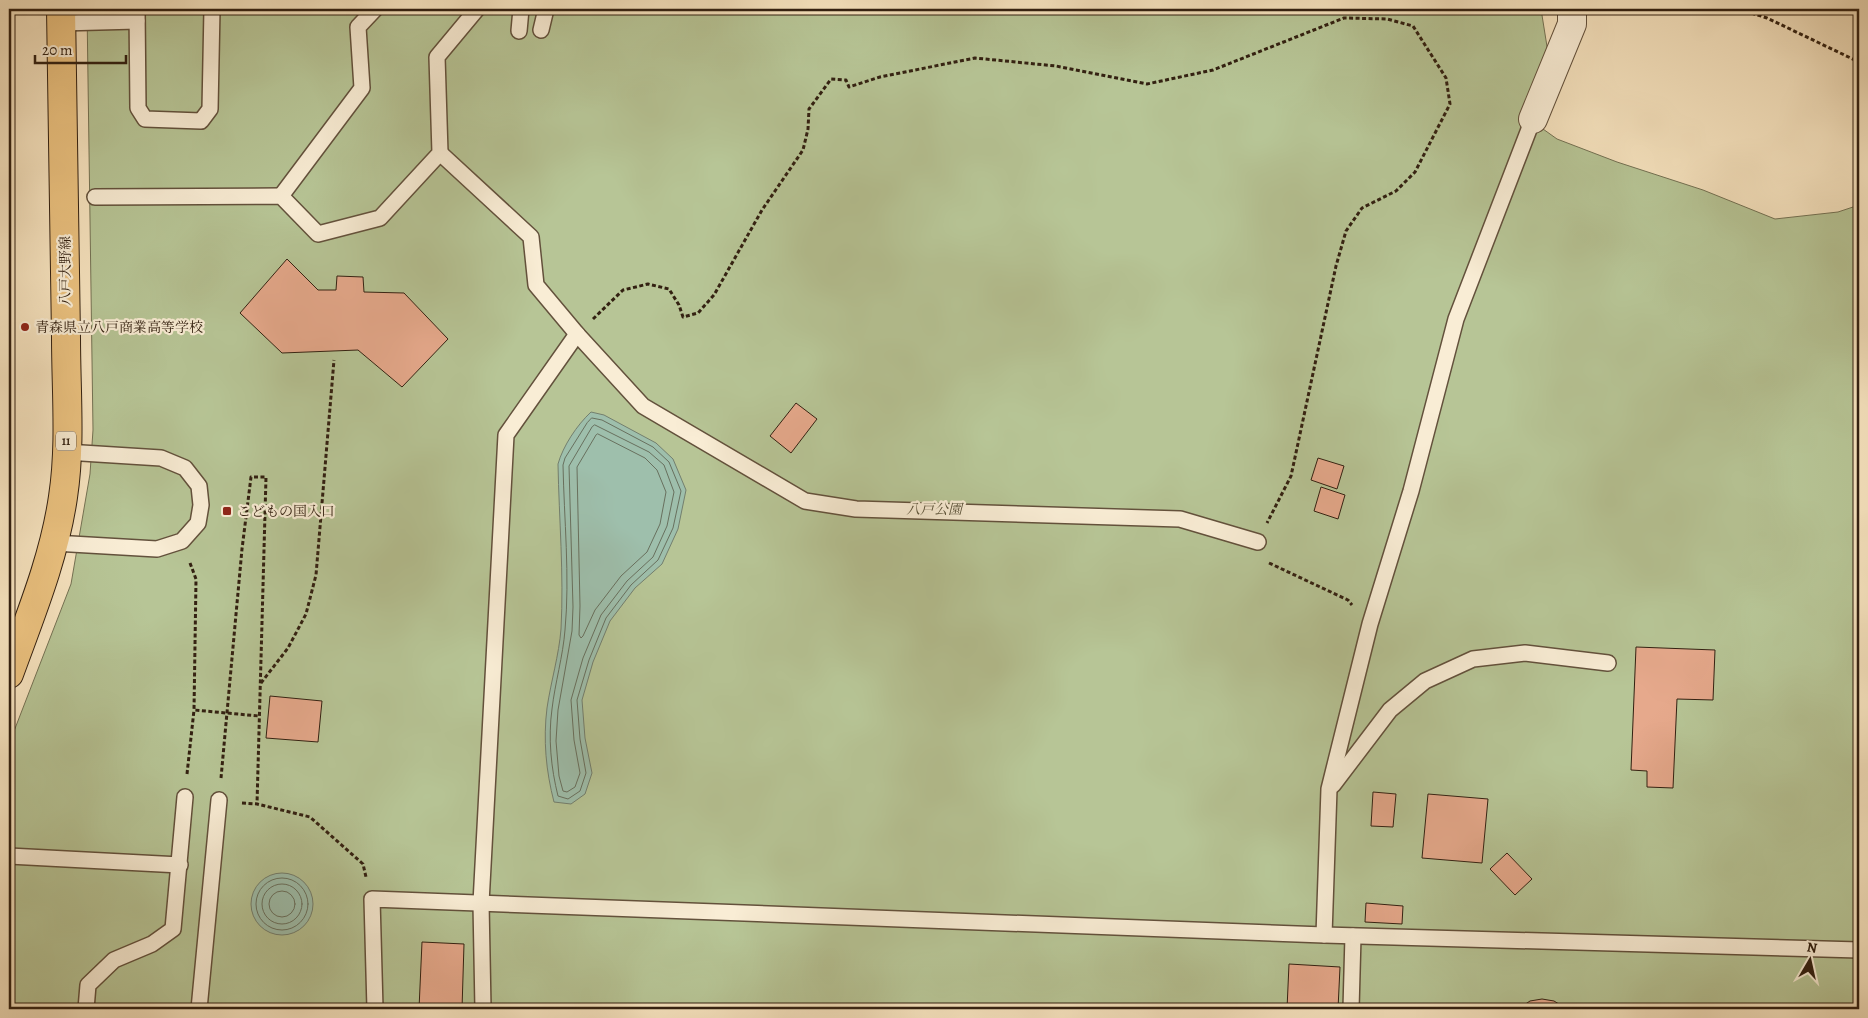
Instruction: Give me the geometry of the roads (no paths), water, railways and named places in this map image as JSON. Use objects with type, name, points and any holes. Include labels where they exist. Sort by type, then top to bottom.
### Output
[{"type":"main road","name":"八戸大野線","points":[[9,674],[35,603],[54,542],[63,496],[66,452],[65,199],[61,16]]},
{"type":"street","points":[[1533,118],[1572,24],[1572,9]]},
{"type":"lane","points":[[61,16],[137,15],[138,108],[145,118],[201,121],[210,109],[212,9]]},
{"type":"lane","points":[[281,196],[362,88],[358,27],[375,9]]},
{"type":"lane","points":[[95,197],[281,196],[318,234],[380,218],[440,153],[437,57],[477,9]]},
{"type":"lane","points":[[519,30],[521,9]]},
{"type":"lane","points":[[541,30],[546,9]]},
{"type":"lane","points":[[1324,935],[1329,789],[1370,624],[1410,491],[1456,319],[1533,118]]},
{"type":"lane","points":[[440,153],[531,237],[536,285],[577,334],[643,406],[805,501],[856,509],[1180,519],[1258,542]]},
{"type":"lane","points":[[483,1009],[482,903],[506,435],[577,334]]},
{"type":"lane","points":[[54,542],[157,549],[182,541],[198,523],[201,505],[200,486],[185,468],[161,458],[66,452]]},
{"type":"lane","points":[[1329,789],[1390,710],[1425,681],[1473,659],[1525,653],[1608,664]]},
{"type":"lane","points":[[86,1009],[88,985],[114,960],[152,944],[173,929],[185,797]]},
{"type":"lane","points":[[199,1009],[219,800]]},
{"type":"lane","points":[[9,856],[180,865]]},
{"type":"lane","points":[[374,1009],[372,899],[1353,936],[1859,950]]},
{"type":"lane","points":[[1351,1009],[1353,936]]},
{"type":"water","points":[[591,412],[604,415],[656,443],[673,459],[686,490],[678,529],[662,564],[635,588],[610,621],[593,662],[582,700],[585,738],[592,773],[585,794],[571,804],[554,802],[547,767],[545,744],[547,708],[559,649],[562,608],[558,464],[571,436]]},
{"type":"water","points":[[276,873],[288,873],[304,882],[311,892],[313,904],[311,916],[304,926],[288,935],[276,935],[265,930],[256,921],[251,910],[251,898],[256,887],[265,878]]},
{"type":"place","name":"青森県立八戸商業高等学校","points":[[25,327]]},
{"type":"place","name":"こどもの国入口","points":[[227,511]]},
{"type":"park label","name":"八戸公園","points":[[934,509]]}]
